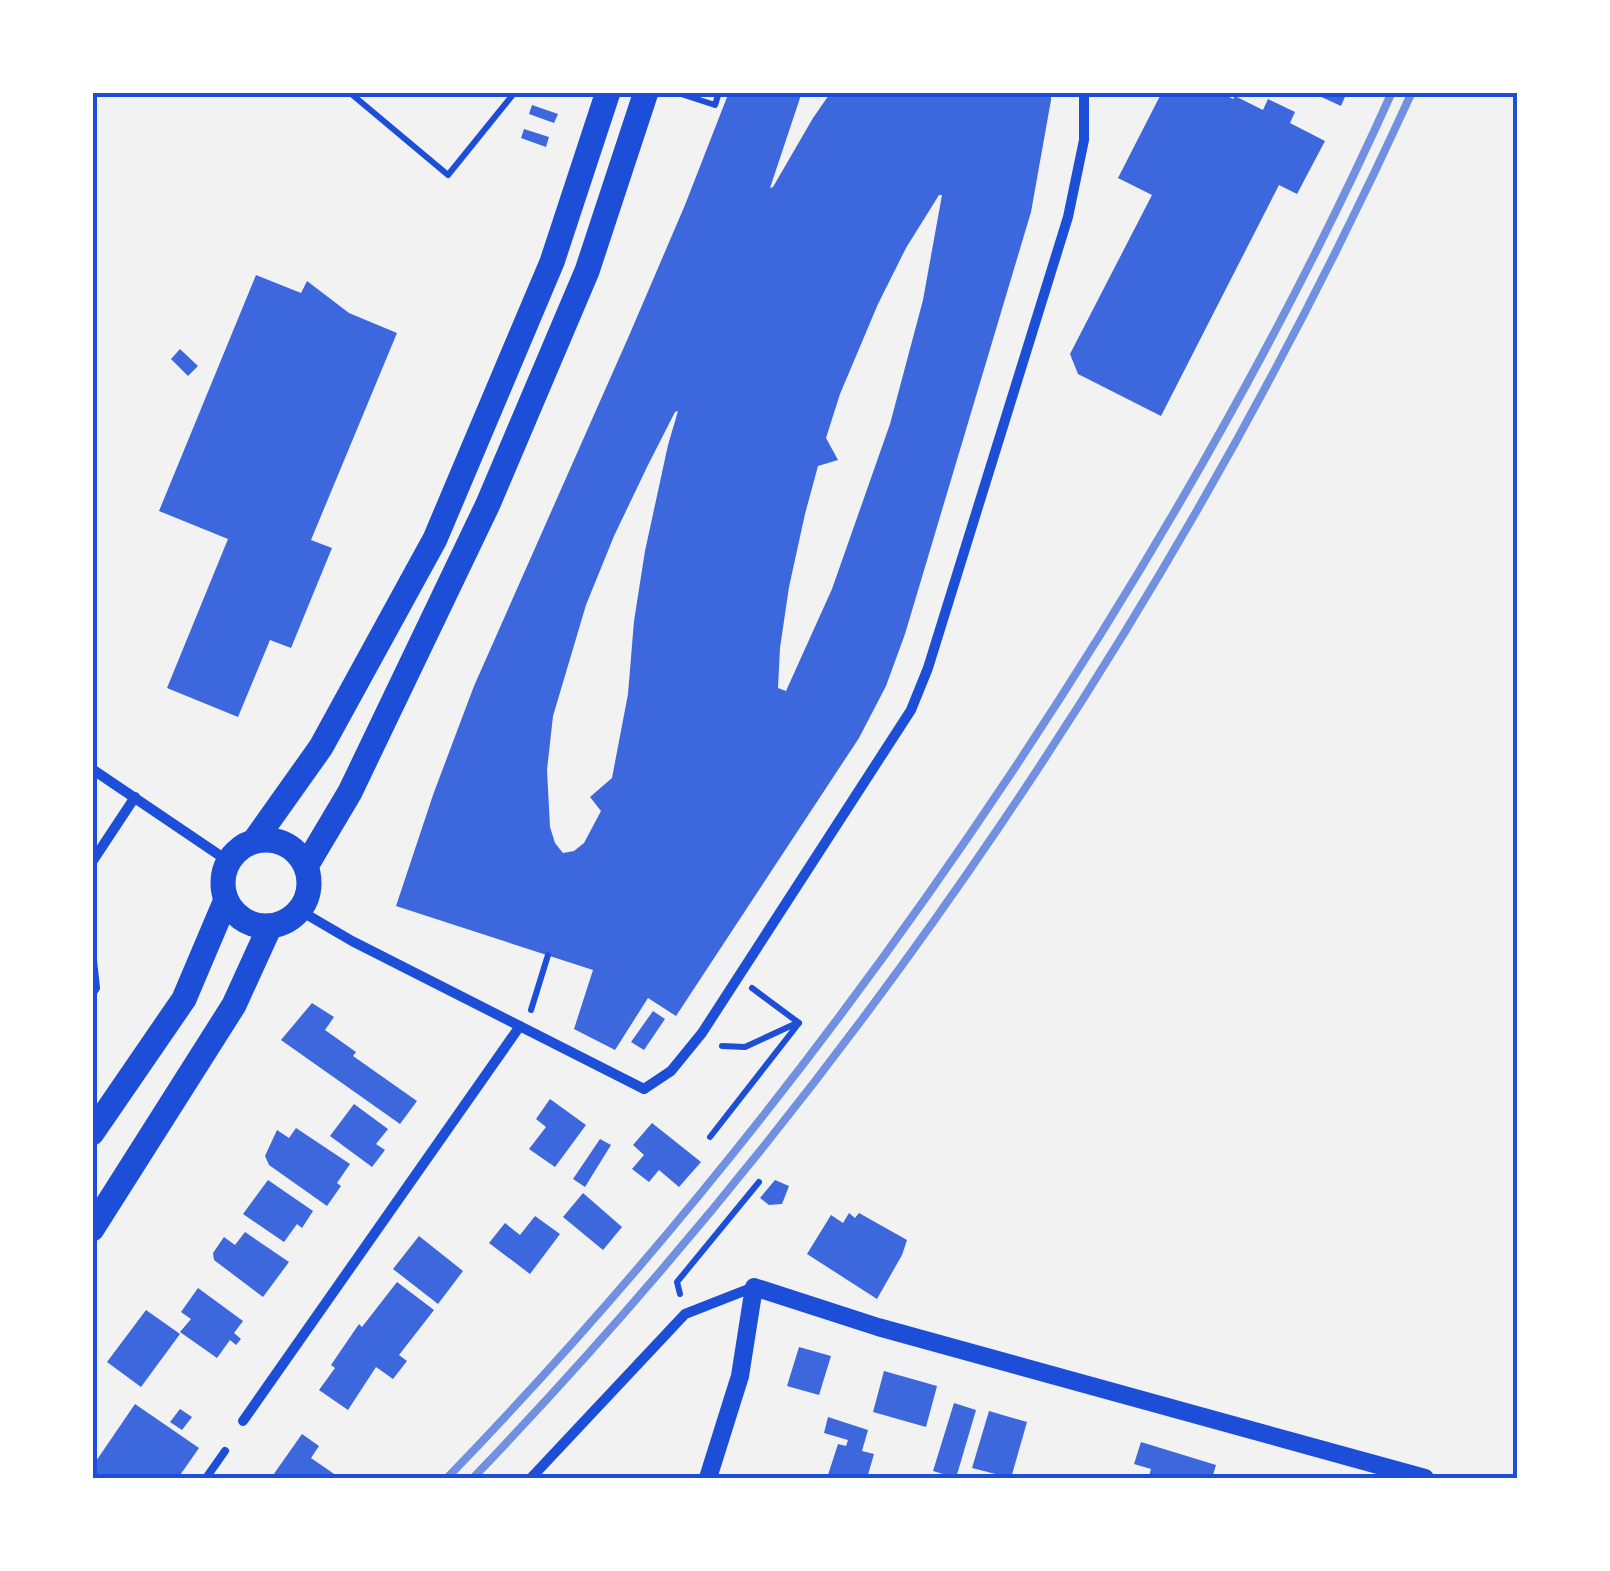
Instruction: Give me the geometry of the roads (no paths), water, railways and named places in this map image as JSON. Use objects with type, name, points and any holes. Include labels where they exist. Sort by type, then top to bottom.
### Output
[{"type":"main road","points":[[255,840],[320,747],[435,539],[552,262],[608,92]]},
{"type":"main road","points":[[306,866],[350,792],[488,504],[587,271],[646,92]]},
{"type":"main road","points":[[267,839],[290,846],[306,866],[309,889],[300,910],[270,926],[244,921],[233,912],[222,887],[228,861],[255,840],[267,839]]},
{"type":"main road","points":[[92,1132],[184,998],[226,900]]},
{"type":"main road","points":[[92,1230],[234,1004],[270,926]]},
{"type":"street","points":[[300,910],[352,941],[644,1089],[671,1071],[702,1033],[911,710],[928,668],[1068,217],[1084,140],[1084,92]]},
{"type":"street","points":[[92,768],[228,861]]},
{"type":"street","points":[[92,862],[135,797]]},
{"type":"street","points":[[92,960],[92,992]]},
{"type":"street","points":[[243,1421],[520,1026]]},
{"type":"street","points":[[708,1478],[740,1376],[754,1286]]},
{"type":"street","points":[[532,1478],[686,1314],[754,1286],[878,1327],[1425,1478]]},
{"type":"lane","points":[[206,1478],[225,1451]]},
{"type":"railway","points":[[447,1478],[600,1311],[746,1138],[948,866],[1117,608],[1216,440],[1308,268],[1392,92]]},
{"type":"railway","points":[[473,1478],[615,1324],[750,1163],[879,997],[1001,825],[1115,648],[1222,467],[1321,281],[1412,92]]}]
